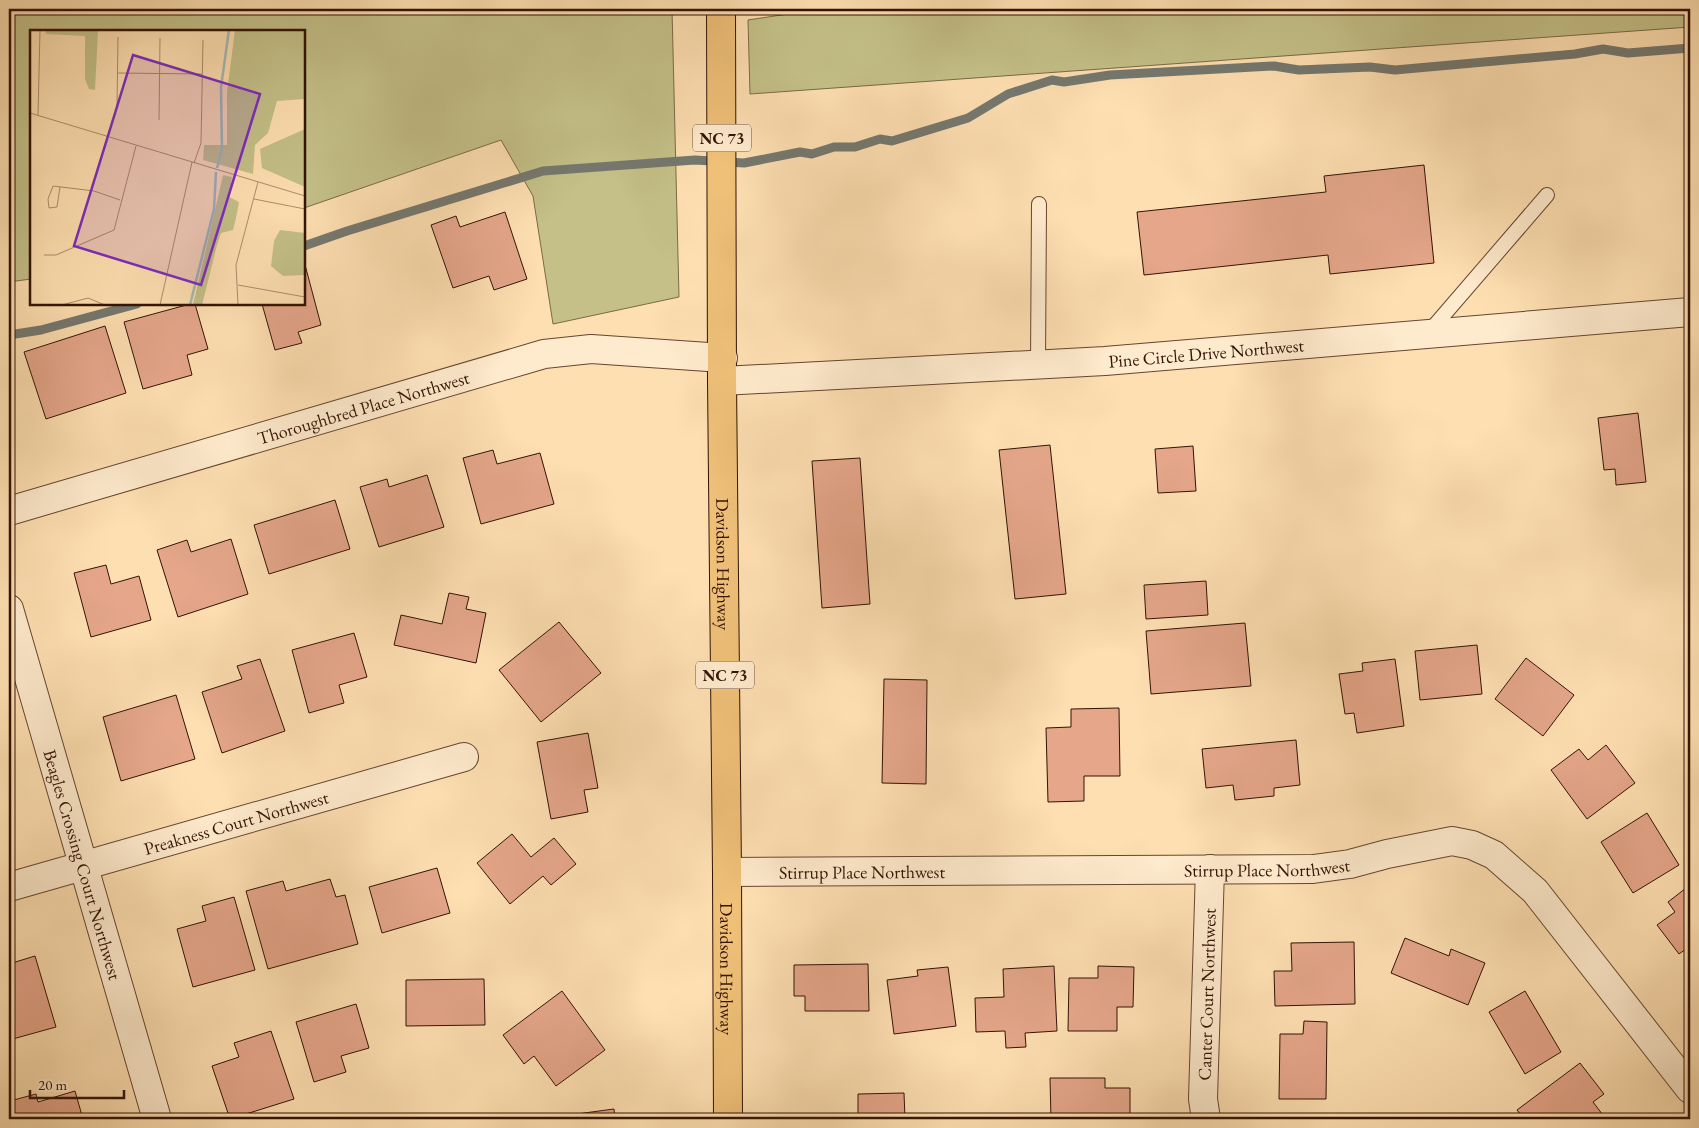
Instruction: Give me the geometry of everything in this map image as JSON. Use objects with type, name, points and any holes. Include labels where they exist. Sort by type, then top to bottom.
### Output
[{"type":"main road","name":"Davidson Highway","points":[[721,9],[728,1119]]},
{"type":"street","name":"Pine Circle Drive Northwest","points":[[722,369],[1038,364],[1115,360],[1690,312]]},
{"type":"street","name":"Thoroughbred Place Northwest","points":[[9,511],[544,354],[591,349],[722,369]]},
{"type":"street","name":"Beagles Crossing Court Northwest","points":[[9,609],[157,1119]]},
{"type":"street","name":"Preakness Court Northwest","points":[[9,887],[464,756]]},
{"type":"street","name":"Stirrup Place Northwest","points":[[727,872],[1314,869],[1350,864],[1387,854],[1452,842],[1472,845],[1494,855],[1535,891],[1690,1089]]},
{"type":"street","name":"Canter Court Northwest","points":[[1206,1119],[1204,1099],[1210,869]]},
{"type":"lane","points":[[1427,334],[1547,195]]},
{"type":"lane","points":[[1038,364],[1039,204]]},
{"type":"shaded area","points":[[9,9],[672,9],[679,297],[553,324],[533,196],[501,140],[305,208],[305,30],[30,30],[30,279],[9,282]]},
{"type":"shaded area","points":[[821,9],[1690,9],[1690,27],[750,94],[748,20]]},
{"type":"building","points":[[1424,165],[1434,263],[1330,274],[1328,255],[1144,275],[1137,212],[1326,192],[1324,176]]},
{"type":"building","points":[[505,212],[527,279],[494,290],[489,276],[453,288],[431,225],[456,216],[460,227]]},
{"type":"building","points":[[305,265],[321,325],[298,332],[302,343],[275,350],[262,305],[305,305]]},
{"type":"building","points":[[186,305],[195,305],[208,349],[187,355],[192,375],[143,389],[124,322]]},
{"type":"building","points":[[105,326],[126,393],[46,419],[24,352]]},
{"type":"building","points":[[1638,413],[1646,482],[1616,485],[1615,469],[1604,470],[1598,418]]},
{"type":"building","points":[[1050,445],[1066,594],[1015,599],[999,450]]},
{"type":"building","points":[[1193,446],[1196,491],[1158,493],[1155,449]]},
{"type":"building","points":[[493,450],[497,464],[540,453],[554,504],[481,524],[463,458]]},
{"type":"building","points":[[860,458],[870,604],[822,608],[812,461]]},
{"type":"building","points":[[427,475],[444,527],[379,547],[360,487],[387,479],[389,487]]},
{"type":"building","points":[[335,500],[350,549],[269,574],[254,525]]},
{"type":"building","points":[[231,539],[248,594],[178,617],[157,550],[187,540],[191,552]]},
{"type":"building","points":[[106,565],[111,584],[139,576],[151,620],[91,637],[74,573]]},
{"type":"building","points":[[1206,581],[1208,615],[1146,619],[1144,585]]},
{"type":"building","points":[[449,593],[469,597],[466,609],[486,613],[476,663],[394,645],[401,615],[442,624]]},
{"type":"building","points":[[559,622],[601,673],[541,722],[499,670]]},
{"type":"building","points":[[1245,623],[1251,686],[1151,694],[1146,631]]},
{"type":"building","points":[[354,633],[367,677],[339,685],[344,703],[309,713],[292,650]]},
{"type":"building","points":[[1477,645],[1482,694],[1420,700],[1415,651]]},
{"type":"building","points":[[1526,658],[1574,695],[1543,736],[1495,699]]},
{"type":"building","points":[[260,659],[285,731],[222,753],[202,692],[242,679],[237,666]]},
{"type":"building","points":[[1395,659],[1404,726],[1357,733],[1354,713],[1345,714],[1339,674],[1363,671],[1362,663]]},
{"type":"building","points":[[884,679],[927,680],[926,784],[882,783]]},
{"type":"building","points":[[176,695],[195,759],[121,781],[103,717]]},
{"type":"building","points":[[1119,708],[1120,776],[1084,776],[1084,801],[1048,802],[1046,728],[1071,727],[1071,709]]},
{"type":"building","points":[[588,733],[598,788],[584,790],[588,812],[551,819],[537,742]]},
{"type":"building","points":[[1296,740],[1300,785],[1274,788],[1274,796],[1235,800],[1233,785],[1206,788],[1202,749]]},
{"type":"building","points":[[1606,745],[1635,783],[1587,819],[1551,770],[1579,749],[1588,760]]},
{"type":"building","points":[[1647,813],[1679,865],[1633,893],[1601,842]]},
{"type":"building","points":[[512,834],[531,857],[554,838],[576,864],[551,885],[543,876],[510,904],[477,863]]},
{"type":"building","points":[[437,868],[450,913],[382,933],[369,887]]},
{"type":"building","points":[[330,879],[336,897],[345,895],[358,944],[268,969],[246,891],[283,881],[286,891]]},
{"type":"building","points":[[1690,885],[1690,955],[1686,949],[1679,954],[1657,925],[1675,912],[1668,902]]},
{"type":"building","points":[[234,897],[255,970],[193,987],[177,929],[206,921],[202,906]]},
{"type":"building","points":[[1405,938],[1449,956],[1451,949],[1485,963],[1468,1005],[1391,973]]},
{"type":"building","points":[[1354,942],[1355,1004],[1275,1006],[1274,971],[1292,971],[1291,943]]},
{"type":"building","points":[[35,956],[56,1027],[9,1040],[9,964]]},
{"type":"building","points":[[868,964],[869,1011],[805,1011],[805,996],[794,996],[794,965]]},
{"type":"building","points":[[1054,966],[1057,1031],[1025,1033],[1026,1047],[1006,1048],[1005,1031],[976,1032],[975,998],[1004,997],[1003,969]]},
{"type":"building","points":[[1098,966],[1134,967],[1133,1007],[1117,1007],[1117,1031],[1068,1031],[1069,978],[1098,978]]},
{"type":"building","points":[[948,967],[956,1026],[894,1034],[887,980],[918,976],[917,970]]},
{"type":"building","points":[[484,979],[485,1025],[406,1026],[406,980]]},
{"type":"building","points":[[562,991],[605,1050],[556,1086],[534,1056],[524,1064],[503,1035]]},
{"type":"building","points":[[1525,991],[1561,1052],[1525,1074],[1489,1012]]},
{"type":"building","points":[[356,1004],[369,1048],[341,1056],[346,1072],[314,1082],[296,1022]]},
{"type":"building","points":[[1304,1021],[1327,1022],[1326,1099],[1279,1099],[1280,1034],[1303,1034]]},
{"type":"building","points":[[271,1031],[294,1099],[230,1119],[212,1066],[239,1057],[234,1043]]},
{"type":"building","points":[[1580,1063],[1604,1094],[1593,1102],[1606,1119],[1524,1119],[1517,1110]]},
{"type":"building","points":[[1050,1078],[1105,1078],[1105,1088],[1130,1088],[1130,1114],[1115,1114],[1115,1119],[1051,1119]]},
{"type":"building","points":[[75,1091],[83,1119],[16,1119],[10,1101],[36,1094],[38,1102]]},
{"type":"building","points":[[904,1093],[905,1119],[858,1119],[858,1094]]},
{"type":"building","points":[[614,1109],[615,1119],[547,1119],[547,1118]]},
{"type":"waterway","points":[[305,246],[543,171],[695,160],[744,163],[800,152],[812,154],[834,147],[855,147],[880,139],[892,141],[968,118],[1008,94],[1052,80],[1064,82],[1110,75],[1274,66],[1299,70],[1370,67],[1395,70],[1575,54],[1603,49],[1628,53],[1690,48]]},
{"type":"waterway","points":[[9,335],[41,330],[133,305]]}]
